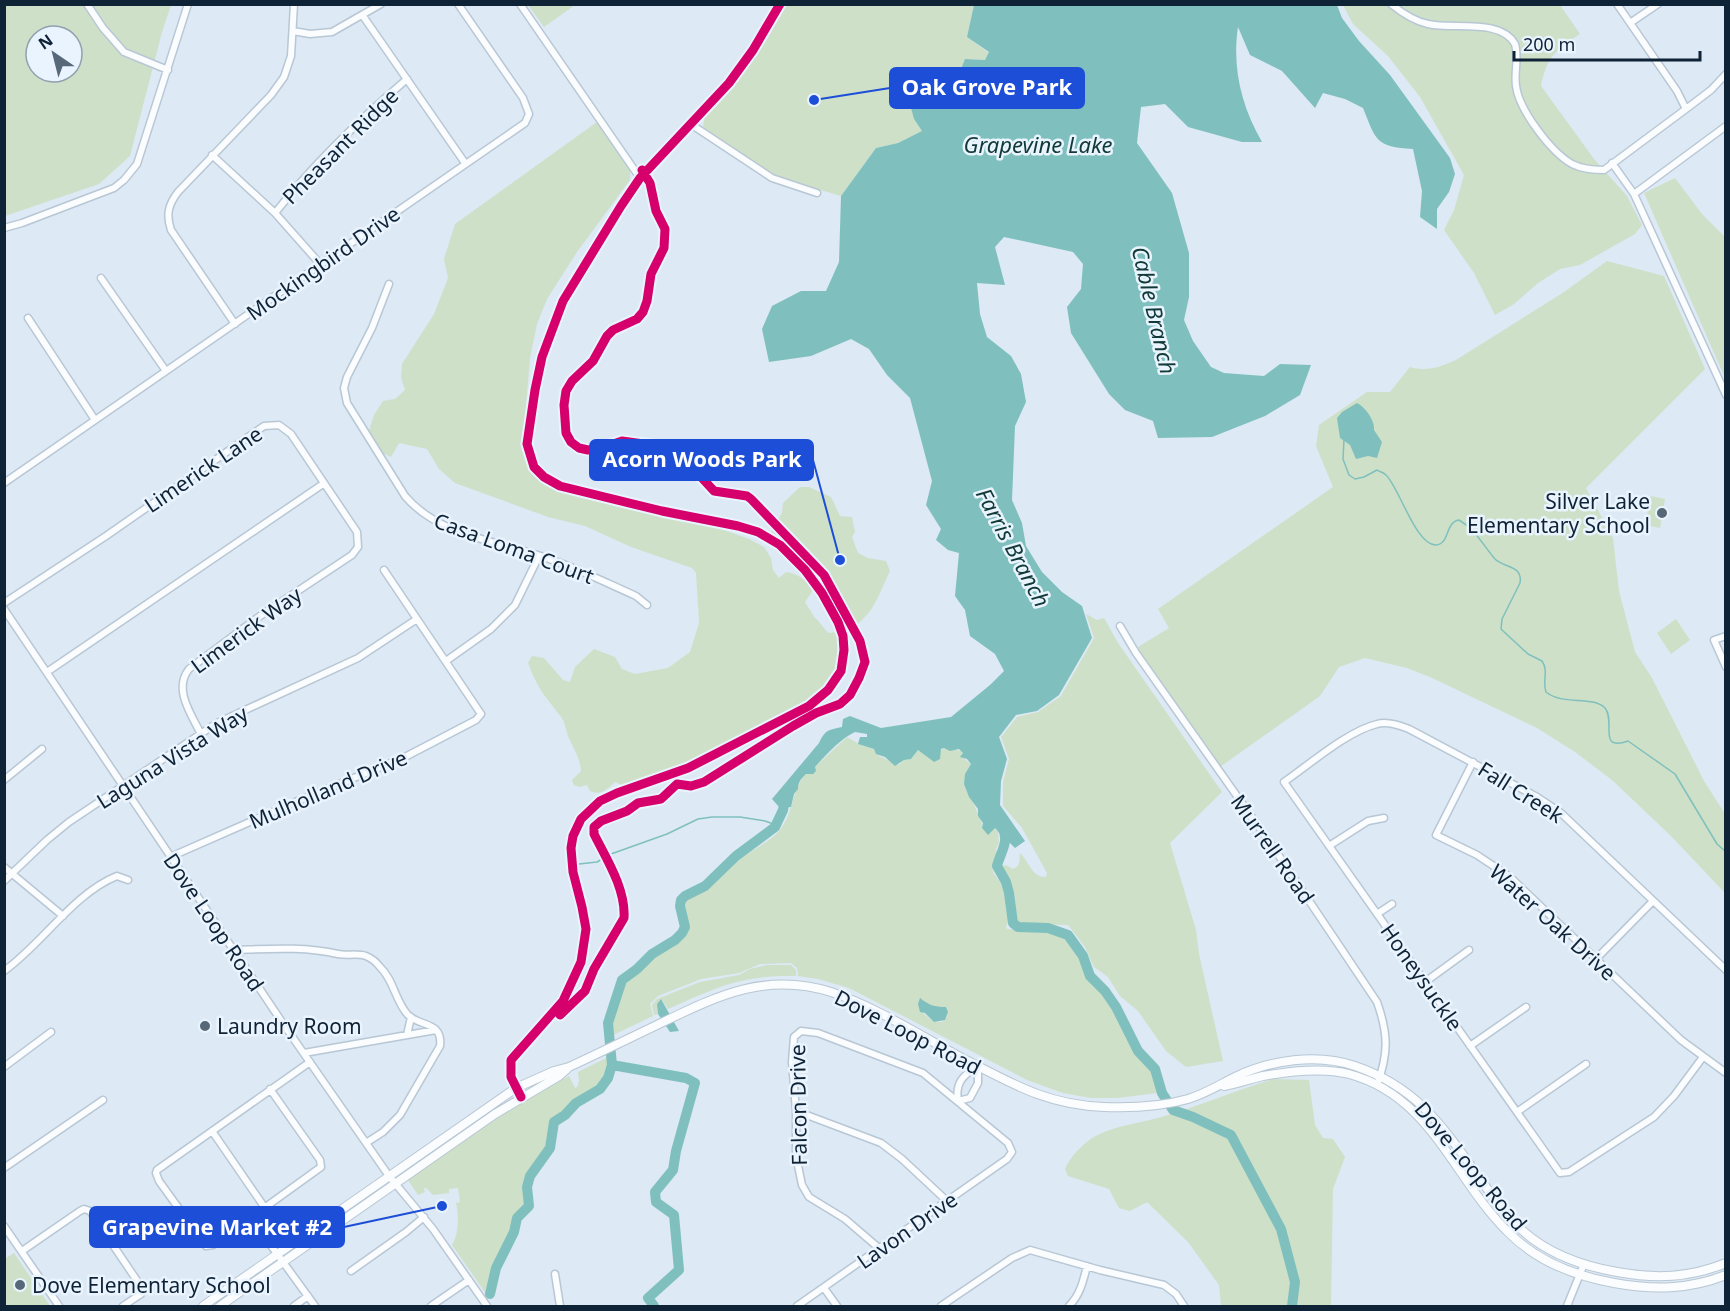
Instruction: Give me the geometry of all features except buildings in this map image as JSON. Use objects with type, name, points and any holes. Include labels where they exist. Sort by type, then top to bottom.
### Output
[{"type":"main road","name":"Dove Loop Road","points":[[389,1176],[516,1088],[554,1071],[569,1067],[715,998],[743,988],[785,984],[806,986],[849,999],[1014,1085],[1052,1100],[1098,1107],[1157,1106],[1191,1098],[1219,1087],[1235,1077],[1270,1065],[1302,1060],[1350,1064],[1380,1076],[1406,1091],[1434,1117],[1499,1205],[1521,1229],[1555,1253],[1584,1264],[1630,1275],[1659,1278],[1694,1274],[1725,1263]]},
{"type":"main road","name":"Dove Loop Road","points":[[220,1306],[395,1183],[521,1097],[559,1076],[569,1067]]},
{"type":"main road","name":"Dove Loop Road","points":[[1219,1087],[1263,1076],[1316,1071],[1348,1074],[1377,1085],[1405,1104],[1424,1122],[1491,1212],[1512,1236],[1549,1262],[1580,1275],[1614,1283],[1659,1289],[1696,1285],[1725,1275]]},
{"type":"main road","points":[[203,1306],[389,1176]]},
{"type":"street","points":[[87,4],[103,28],[124,52],[168,70]]},
{"type":"street","points":[[4,228],[114,188],[138,164],[188,4]]},
{"type":"street","points":[[236,324],[171,230],[168,219],[169,207],[173,198],[284,77],[291,56],[294,4]]},
{"type":"street","points":[[293,31],[324,34],[332,32],[381,4]]},
{"type":"street","name":"Mockingbird Drive","points":[[4,483],[525,123],[530,114],[524,98],[458,4]]},
{"type":"street","points":[[520,4],[640,178]]},
{"type":"street","points":[[521,1097],[510,1071],[511,1060],[563,1001],[581,962],[586,929],[573,872],[571,848],[573,836],[581,819],[600,801],[688,768],[809,706],[835,681],[844,659],[843,636],[822,593],[805,570],[772,539],[738,526],[663,511],[560,486],[544,477],[534,467],[527,444],[542,357],[563,301],[640,178],[712,104],[744,63],[780,4]]},
{"type":"street","points":[[1391,4],[1411,18],[1426,24],[1451,28],[1495,28],[1503,31],[1513,40],[1516,48],[1515,79],[1520,100],[1549,143],[1565,159],[1579,167],[1604,170],[1711,90],[1725,74]]},
{"type":"street","points":[[1617,4],[1677,91],[1686,109]]},
{"type":"street","points":[[1630,23],[1658,4]]},
{"type":"street","points":[[363,16],[465,163]]},
{"type":"street","name":"Pheasant Ridge","points":[[274,213],[328,153],[370,111],[407,79]]},
{"type":"street","points":[[692,125],[772,178],[817,193]]},
{"type":"street","points":[[1634,194],[1725,126]]},
{"type":"street","points":[[212,155],[274,213],[321,265]]},
{"type":"street","points":[[1612,163],[1634,194],[1725,395]]},
{"type":"street","points":[[101,278],[166,371]]},
{"type":"street","name":"Casa Loma Court","points":[[389,284],[372,328],[344,388],[347,403],[385,466],[415,508],[438,523],[553,560],[593,576],[636,596],[647,605]]},
{"type":"street","points":[[28,318],[96,420]]},
{"type":"street","name":"Limerick Lane","points":[[4,603],[106,536],[264,426],[279,425],[291,434],[357,532],[358,547]]},
{"type":"street","points":[[47,672],[324,484]]},
{"type":"street","name":"Limerick Way","points":[[201,734],[183,697],[183,679],[189,669],[260,616],[352,555],[358,547]]},
{"type":"street","points":[[384,570],[446,661],[491,629],[515,605],[539,556]]},
{"type":"street","name":"Dove Loop Road","points":[[4,609],[232,950],[389,1176]]},
{"type":"street","name":"Laguna Vista Way","points":[[4,881],[69,822],[201,734],[234,714],[358,658],[417,619]]},
{"type":"street","name":"Murrell Road","points":[[1120,626],[1136,653],[1273,847],[1377,1002],[1385,1026],[1387,1046],[1377,1085]]},
{"type":"street","points":[[1725,636],[1714,640],[1725,667]]},
{"type":"street","name":"Mulholland Drive","points":[[170,857],[405,757],[477,720],[481,714],[446,661]]},
{"type":"street","name":"Fall Creek","points":[[1284,782],[1351,735],[1378,723],[1395,724],[1409,729],[1537,797],[1561,813],[1725,970]]},
{"type":"street","points":[[4,780],[42,748]]},
{"type":"street","name":"Water Oak Drive","points":[[1473,762],[1436,835],[1477,855],[1510,877],[1681,1040],[1725,1073]]},
{"type":"street","name":"Honeysuckle","points":[[1284,782],[1560,1173],[1569,1172],[1654,1117],[1674,1096],[1703,1058]]},
{"type":"street","points":[[1329,846],[1368,820],[1384,818]]},
{"type":"street","points":[[4,867],[63,916]]},
{"type":"street","points":[[4,971],[24,957],[63,916],[94,889],[117,876],[128,879]]},
{"type":"street","points":[[1596,959],[1653,901]]},
{"type":"street","points":[[1377,914],[1392,904]]},
{"type":"street","points":[[232,950],[321,950],[367,957],[382,968],[395,987],[401,1005],[411,1017],[422,1021],[441,1035],[440,1046],[400,1115],[383,1132],[366,1143]]},
{"type":"street","points":[[1425,982],[1470,950]]},
{"type":"street","points":[[1470,1046],[1526,1006]]},
{"type":"street","points":[[407,1035],[411,1017]]},
{"type":"street","points":[[304,1053],[436,1030]]},
{"type":"street","name":"Falcon Drive","points":[[880,1249],[858,1228],[818,1203],[805,1191],[798,1169],[792,1052],[794,1037],[798,1032],[804,1030],[818,1033],[917,1069],[937,1082],[958,1101]]},
{"type":"street","points":[[4,1067],[51,1032]]},
{"type":"street","points":[[270,1089],[321,1164],[318,1170],[251,1218],[213,1245],[206,1246],[156,1177],[157,1170],[270,1089],[310,1062]]},
{"type":"street","points":[[1517,1112],[1586,1064]]},
{"type":"street","points":[[978,1066],[978,1083],[969,1098],[958,1101],[956,1089],[964,1075],[978,1066]]},
{"type":"street","points":[[4,1168],[103,1100]]},
{"type":"street","name":"Lavon Drive","points":[[797,1306],[1011,1155],[1012,1150],[1008,1143],[958,1101]]},
{"type":"street","points":[[796,1112],[881,1143],[902,1159],[947,1201]]},
{"type":"street","points":[[212,1131],[265,1208]]},
{"type":"street","points":[[389,1176],[424,1217],[487,1306]]},
{"type":"street","points":[[22,1251],[80,1211],[84,1209],[90,1211],[142,1288],[141,1294],[123,1306]]},
{"type":"street","points":[[351,1271],[424,1217]]},
{"type":"street","points":[[251,1218],[315,1306]]},
{"type":"street","points":[[4,1226],[59,1306]]},
{"type":"street","points":[[941,1306],[1012,1258],[1024,1252],[1036,1251],[1164,1285],[1176,1294],[1184,1306]]},
{"type":"street","points":[[1567,1306],[1584,1264]]},
{"type":"street","points":[[1069,1306],[1081,1290],[1087,1266]]},
{"type":"street","points":[[555,1274],[560,1306]]},
{"type":"street","points":[[431,1306],[469,1280]]},
{"type":"street","points":[[824,1288],[837,1306]]},
{"type":"street","points":[[294,1306],[308,1296]]},
{"type":"shaded area","points":[[4,5],[171,5],[130,156],[99,184],[5,216]]},
{"type":"shaded area","points":[[528,5],[575,5],[544,27]]},
{"type":"shaded area","points":[[785,5],[974,5],[967,37],[989,53],[985,60],[965,59],[948,102],[937,107],[917,92],[914,119],[923,131],[898,143],[876,148],[841,196],[769,173],[709,134],[703,126],[705,117],[735,81]]},
{"type":"shaded area","points":[[1343,5],[1560,5],[1580,34],[1553,55],[1546,68],[1541,86],[1594,159],[1627,196],[1642,225],[1635,234],[1580,265],[1560,269],[1538,283],[1514,304],[1495,315],[1474,273],[1444,230],[1454,210],[1464,175],[1420,97],[1388,56],[1353,24]]},
{"type":"shaded area","points":[[597,122],[630,169],[630,180],[577,252],[547,299],[537,324],[530,358],[523,441],[526,458],[543,481],[565,492],[710,525],[764,547],[771,558],[773,570],[779,578],[786,572],[794,574],[811,587],[813,590],[805,602],[814,617],[829,633],[836,632],[839,653],[834,672],[827,684],[800,706],[679,767],[622,785],[615,782],[607,789],[597,793],[590,791],[587,785],[580,787],[574,785],[572,780],[581,771],[578,757],[562,718],[539,687],[528,663],[532,656],[544,658],[563,680],[570,682],[575,667],[594,649],[615,657],[622,669],[635,674],[668,668],[690,652],[699,623],[696,573],[692,568],[631,547],[585,526],[548,517],[455,483],[439,469],[427,449],[399,443],[391,457],[383,453],[369,431],[374,415],[383,401],[395,399],[405,390],[401,378],[402,364],[434,314],[448,278],[444,259],[455,224]]},
{"type":"shaded area","points":[[1675,178],[1702,214],[1725,237],[1725,378],[1644,193]]},
{"type":"shaded area","points":[[1607,261],[1664,276],[1705,369],[1586,488],[1613,538],[1619,591],[1635,652],[1652,678],[1704,781],[1725,814],[1725,893],[1671,836],[1612,780],[1575,752],[1537,728],[1430,677],[1407,668],[1365,658],[1339,667],[1320,696],[1217,769],[1138,647],[1169,628],[1158,609],[1333,487],[1316,446],[1319,425],[1367,392],[1390,392],[1410,367],[1433,368],[1456,360],[1564,292]]},
{"type":"shaded area","points":[[800,487],[809,487],[831,497],[840,516],[852,517],[855,532],[852,537],[858,553],[868,558],[886,561],[890,571],[869,612],[864,619],[847,632],[807,565],[771,532],[782,513],[783,503]]},
{"type":"shaded area","points":[[1651,496],[1665,499],[1660,528],[1645,525]]},
{"type":"shaded area","points":[[1086,614],[1097,620],[1104,618],[1118,643],[1222,792],[1170,843],[1196,930],[1199,954],[1223,1061],[1186,1067],[1166,1051],[1138,1011],[1120,996],[1108,977],[1094,967],[1085,947],[1068,925],[1026,924],[1020,923],[1017,919],[1014,892],[1001,866],[1016,868],[1020,853],[1037,875],[1046,877],[1047,873],[1022,828],[1003,806],[1003,782],[1009,759],[1001,737],[1017,717],[1038,712],[1061,696],[1094,638]]},
{"type":"shaded area","points":[[1676,619],[1690,640],[1671,654],[1657,633]]},
{"type":"shaded area","points":[[847,737],[874,749],[879,756],[899,765],[904,760],[911,759],[918,750],[927,755],[930,760],[944,748],[962,751],[963,758],[971,764],[965,786],[982,828],[995,828],[998,831],[999,843],[992,867],[1002,885],[1010,917],[1007,929],[1044,931],[1070,942],[1093,985],[1106,995],[1126,1037],[1153,1069],[1158,1093],[1117,1098],[1091,1098],[1063,1093],[1027,1080],[849,988],[798,976],[797,968],[791,963],[760,964],[739,973],[701,979],[658,996],[650,1004],[653,1016],[609,1037],[611,1016],[624,982],[638,973],[655,955],[676,944],[688,930],[685,902],[708,889],[741,858],[775,835],[784,824],[801,780],[806,774],[813,774],[815,767]],"holes":[[[925,1003],[935,1007],[946,1007],[947,1009],[948,1014],[941,1022],[934,1022],[923,1013]]]},
{"type":"shaded area","points":[[767,965],[791,965],[796,970],[796,976],[744,980],[701,994],[668,1009],[661,999],[658,1014],[654,1015],[652,1005],[657,999],[700,982],[739,975],[750,969]]},
{"type":"shaded area","points":[[610,1056],[609,1075],[602,1086],[576,1103],[554,1122],[550,1148],[530,1176],[527,1187],[529,1206],[517,1218],[514,1232],[496,1269],[494,1286],[489,1298],[452,1245],[458,1224],[456,1203],[460,1202],[458,1188],[449,1189],[449,1193],[433,1195],[424,1188],[425,1192],[418,1195],[408,1180],[509,1109],[569,1076],[575,1088],[577,1087],[578,1072]]},
{"type":"shaded area","points":[[1273,1079],[1309,1080],[1315,1125],[1323,1138],[1333,1139],[1345,1157],[1333,1189],[1331,1306],[1221,1306],[1219,1285],[1188,1242],[1147,1202],[1130,1211],[1119,1208],[1109,1189],[1068,1176],[1065,1169],[1080,1148],[1100,1134],[1173,1114]]},
{"type":"shaded area","name":"Dove Elementary School","points":[[14,1253],[50,1306],[5,1306],[5,1261]]},
{"type":"water","name":"Grapevine Lake","points":[[974,5],[1337,5],[1342,18],[1359,41],[1390,75],[1450,158],[1455,174],[1449,192],[1437,209],[1437,229],[1420,217],[1422,191],[1413,149],[1384,144],[1375,135],[1363,108],[1345,99],[1323,93],[1315,108],[1282,71],[1250,55],[1238,27],[1236,57],[1240,86],[1249,114],[1262,142],[1242,142],[1188,127],[1165,104],[1141,107],[1137,143],[1172,193],[1189,253],[1189,297],[1184,320],[1193,341],[1211,367],[1224,373],[1264,376],[1280,364],[1311,365],[1300,395],[1265,416],[1212,437],[1158,438],[1153,421],[1125,410],[1109,394],[1071,333],[1067,307],[1081,289],[1083,264],[1073,252],[1004,237],[995,247],[1005,285],[977,283],[980,314],[987,337],[1011,356],[1021,374],[1026,402],[1015,426],[1012,500],[1022,523],[1026,546],[1042,572],[1062,592],[1082,606],[1092,638],[1059,695],[1037,711],[1016,715],[999,737],[1007,759],[1001,781],[1000,805],[1025,841],[1015,848],[995,828],[988,835],[982,828],[983,823],[978,816],[978,809],[969,797],[964,784],[965,774],[971,764],[967,759],[960,757],[963,753],[959,749],[950,751],[941,749],[940,759],[934,762],[918,750],[911,759],[904,760],[895,766],[885,757],[876,754],[874,749],[858,744],[860,737],[867,737],[867,734],[855,732],[829,752],[815,767],[816,771],[813,774],[806,774],[803,777],[794,794],[791,807],[780,808],[772,799],[819,743],[823,735],[830,730],[842,727],[843,719],[850,716],[881,728],[951,717],[1004,671],[995,654],[970,636],[965,610],[955,596],[959,553],[948,550],[936,540],[941,529],[926,505],[932,481],[910,398],[887,375],[869,349],[851,339],[811,356],[769,362],[762,329],[772,306],[801,291],[826,291],[839,262],[841,196],[876,148],[898,143],[922,131],[914,119],[907,93],[917,92],[937,107],[948,101],[965,59],[985,60],[989,52],[967,37]]},
{"type":"water","points":[[1357,403],[1369,414],[1374,430],[1382,442],[1377,458],[1368,456],[1356,459],[1350,445],[1340,438],[1337,418]]},
{"type":"water","points":[[920,998],[932,1005],[946,1007],[948,1012],[945,1020],[934,1022],[925,1013],[920,1012],[918,1004]]},
{"type":"water","points":[[661,999],[679,1031],[670,1032],[658,1014],[657,1004]]},
{"type":"waterway","name":"Cable Branch","points":[[1344,439],[1343,459],[1349,475],[1355,479],[1377,470],[1385,474],[1415,526],[1429,543],[1436,545],[1444,541],[1451,525],[1459,520],[1474,533],[1495,559],[1519,573],[1520,583],[1502,619],[1501,629],[1528,654],[1542,661],[1545,669],[1546,692],[1561,699],[1593,702],[1605,708],[1609,720],[1610,739],[1619,743],[1628,741],[1675,774],[1717,844],[1726,852]]},
{"type":"waterway","name":"Farris Branch","points":[[654,1306],[648,1298],[679,1270],[674,1215],[656,1202],[655,1192],[673,1170],[695,1083],[686,1078],[612,1065],[608,1023],[622,980],[652,954],[682,933],[685,927],[680,906],[681,900],[705,886],[736,856],[775,827],[783,810],[786,794]]},
{"type":"waterway","points":[[579,864],[597,862],[611,854],[667,834],[698,819],[740,817],[776,825]]},
{"type":"waterway","points":[[1001,826],[1005,841],[997,866],[1006,882],[1013,923],[1018,927],[1048,928],[1068,935],[1083,956],[1090,976],[1105,991],[1116,1007],[1138,1051],[1155,1069],[1162,1093],[1173,1110],[1231,1135],[1281,1229],[1295,1282],[1292,1306]]},
{"type":"waterway","points":[[490,1294],[496,1268],[514,1232],[517,1218],[529,1206],[527,1187],[530,1176],[550,1148],[554,1122],[565,1115],[576,1103],[600,1089],[608,1078],[612,1065]]},
{"type":"cycle path","points":[[521,1097],[511,1077],[511,1060],[563,1001],[581,962],[586,929],[573,872],[571,848],[573,836],[581,819],[600,801],[688,768],[809,706],[828,690],[841,671],[844,650],[843,636],[838,622],[822,593],[805,570],[780,545],[758,532],[738,526],[662,511],[560,486],[544,477],[534,467],[527,444],[542,357],[563,301],[640,178],[729,83],[753,50],[780,4]]},
{"type":"cycle path","points":[[560,1015],[585,991],[594,969],[624,918],[619,885],[594,834],[594,827],[601,821],[627,811],[638,803],[661,799],[677,784],[691,786],[704,782],[793,726],[816,713],[840,704],[850,695],[865,662],[860,641],[824,575],[751,499],[747,496],[714,491],[690,465],[669,457],[651,445],[622,441],[599,449],[588,450],[579,448],[571,442],[566,433],[564,405],[566,391],[572,381],[593,361],[607,336],[613,330],[637,319],[643,312],[651,274],[664,248],[665,229],[656,211],[650,183],[642,170]]},
{"type":"place","name":"Oak Grove Park","points":[[814,100]]},
{"type":"place","name":"Silver Lake Elementary School","points":[[1662,513]]},
{"type":"place","name":"Acorn Woods Park","points":[[840,560]]},
{"type":"place","name":"Laundry Room","points":[[205,1026]]},
{"type":"place","name":"Grapevine Market #2","points":[[442,1206]]},
{"type":"place","name":"Dove Elementary School","points":[[20,1285]]}]
